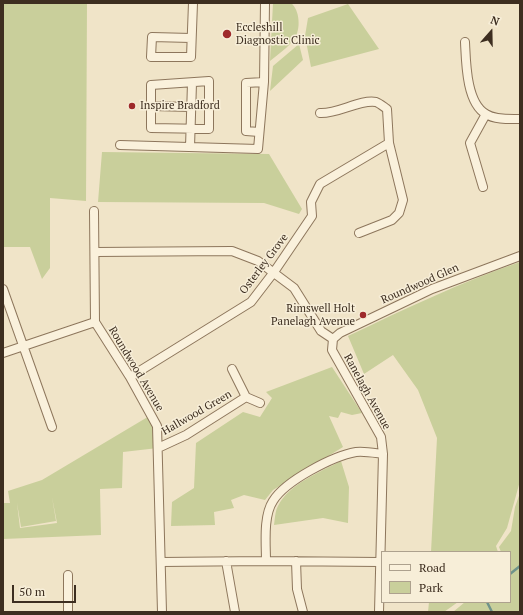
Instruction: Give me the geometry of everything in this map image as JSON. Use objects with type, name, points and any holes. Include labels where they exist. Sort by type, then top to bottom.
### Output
[{"type":"street","points":[[191,38],[152,37],[151,57],[191,57],[193,3]]},
{"type":"street","points":[[120,145],[258,149],[264,82],[265,3]]},
{"type":"street","points":[[465,42],[468,81],[475,101],[486,114],[504,118],[520,118]]},
{"type":"street","points":[[209,81],[209,129],[151,128],[151,85],[192,82],[209,81]]},
{"type":"street","points":[[190,147],[192,82]]},
{"type":"street","points":[[259,132],[246,131],[246,83],[264,82]]},
{"type":"street","points":[[320,113],[330,114],[364,103],[376,102],[387,109],[389,143],[403,200],[399,213],[392,220],[359,233]]},
{"type":"street","points":[[151,106],[191,107]]},
{"type":"street","points":[[483,187],[470,143],[486,114]]},
{"type":"street","name":"Osterley Grove","points":[[130,377],[251,302],[274,272],[312,216],[312,202],[320,184],[389,143]]},
{"type":"street","name":"Roundwood Avenue","points":[[94,210],[95,322],[130,377],[157,426],[162,612]]},
{"type":"street","points":[[95,252],[232,251],[258,261],[294,288],[321,331],[333,339]]},
{"type":"street","name":"Roundwood Glen","points":[[333,339],[340,333],[432,289],[520,256]]},
{"type":"street","points":[[3,288],[52,427]]},
{"type":"street","points":[[3,353],[95,322]]},
{"type":"street","name":"Ranelagh Avenue","points":[[333,339],[332,350],[381,437],[383,454],[379,612]]},
{"type":"street","name":"Hallwood Green","points":[[232,369],[246,397],[260,403]]},
{"type":"street","name":"Hallwood Green","points":[[158,448],[186,435],[246,397]]},
{"type":"street","points":[[266,561],[266,525],[272,502],[286,486],[334,458],[357,452],[383,454]]},
{"type":"street","points":[[226,561],[235,612]]},
{"type":"street","points":[[296,561],[297,589],[303,612]]},
{"type":"street","points":[[160,562],[380,562]]},
{"type":"street","points":[[68,576],[68,612]]},
{"type":"green space","points":[[3,3],[87,3],[86,201],[50,198],[50,268],[42,279],[30,247],[3,247]]},
{"type":"green space","points":[[273,3],[291,3],[294,6],[298,15],[298,31],[292,42],[270,61]]},
{"type":"green space","points":[[348,4],[379,49],[311,67],[305,36],[308,18]]},
{"type":"green space","points":[[299,44],[303,60],[270,91],[273,66]]},
{"type":"green space","points":[[102,152],[269,154],[302,209],[299,214],[264,203],[98,202]]},
{"type":"green space","points":[[520,262],[520,481],[507,528],[496,546],[498,551],[431,551],[437,438],[418,390],[393,355],[364,374],[348,336],[455,287]]},
{"type":"green space","points":[[332,367],[362,413],[352,415],[341,412],[338,418],[329,416],[343,447],[273,490],[265,500],[244,495],[231,500],[234,508],[214,512],[215,525],[171,526],[172,502],[194,488],[196,443],[243,412],[260,417],[272,398],[266,392]]},
{"type":"green space","points":[[151,415],[158,448],[123,452],[122,488],[100,489],[101,535],[3,539],[3,503],[10,503],[8,491],[42,480]],"holes":[[[52,497],[57,523],[20,528],[17,503],[21,527],[56,521]]]},
{"type":"green space","points":[[341,461],[349,487],[348,523],[323,518],[274,525],[277,508],[283,498],[290,491],[306,479]]},
{"type":"green space","points":[[520,493],[520,612],[453,612],[464,603],[511,603],[511,551],[501,551],[499,547],[511,531],[515,507]]},
{"type":"green space","points":[[429,603],[457,603],[444,612],[428,612]]},
{"type":"waterway","points":[[511,573],[520,566]]},
{"type":"waterway","points":[[488,603],[492,612]]},
{"type":"place","name":"Eccleshill Diagnostic Clinic","points":[[227,34]]},
{"type":"place","name":"Inspire Bradford","points":[[132,106]]},
{"type":"place","name":"Rimswell Holt Panelagh Avenue","points":[[363,315]]}]
